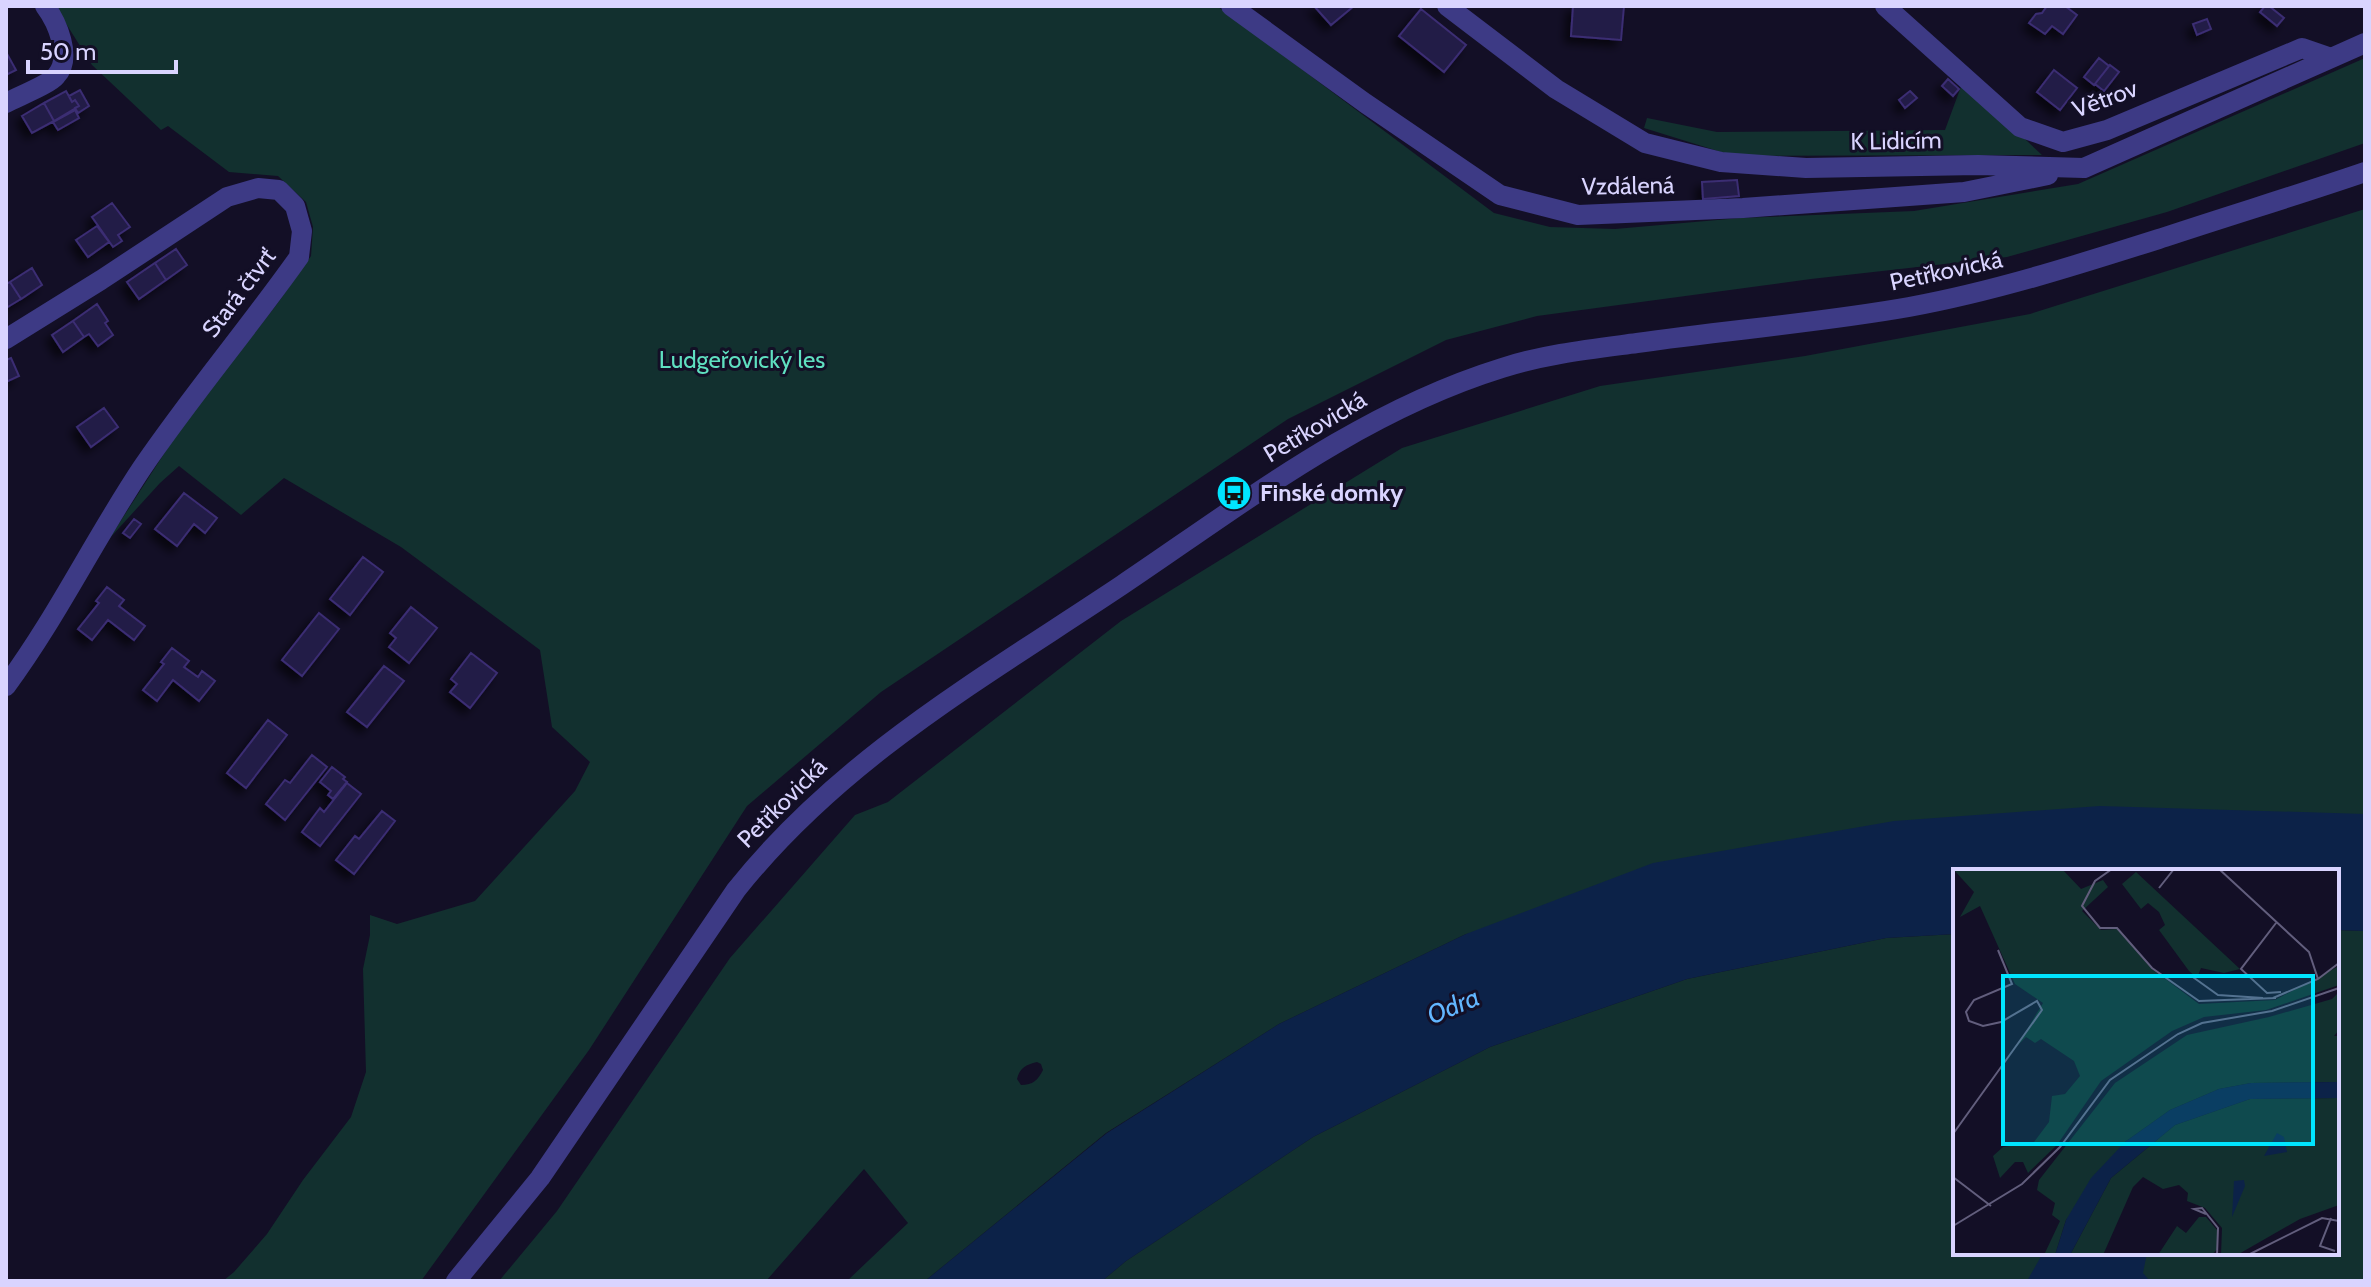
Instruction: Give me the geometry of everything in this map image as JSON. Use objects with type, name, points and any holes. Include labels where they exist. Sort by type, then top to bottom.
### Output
[{"type":"street","points":[[6,103],[56,76],[65,59],[56,22],[45,6]]},
{"type":"street","name":"Vzdálená","points":[[1231,6],[1500,195],[1578,215],[1743,208],[1964,192],[2084,168]]},
{"type":"street","name":"K Lidicím","points":[[1447,6],[1556,89],[1645,143],[1721,162],[1806,168],[1978,165],[2084,168],[2365,43]]},
{"type":"street","name":"Větrov","points":[[1885,6],[2020,127],[2063,142],[2107,130],[2302,48],[2331,58]]},
{"type":"street","name":"Petřkovická","points":[[456,1281],[540,1178],[736,890],[820,799],[872,755],[932,712],[1348,435],[1419,399],[1522,362],[1656,340],[1843,318],[1954,298],[2081,264],[2365,172]]},
{"type":"street","name":"Stará čtvrť","points":[[6,339],[227,197],[258,188],[279,190],[295,206],[302,231],[299,257],[140,471],[35,646],[6,686]]},
{"type":"green space","name":"Ludgeřovický les","points":[[55,6],[1217,6],[1494,213],[1550,227],[1615,229],[1740,218],[1914,211],[2078,184],[2365,58],[2365,143],[2167,212],[2007,257],[1811,279],[1537,316],[1446,340],[1288,419],[881,692],[747,806],[589,1050],[421,1281],[223,1281],[267,1234],[351,1117],[366,1072],[363,969],[370,935],[370,915],[397,924],[475,901],[575,791],[590,762],[552,727],[540,650],[401,547],[284,478],[241,515],[179,466],[109,539],[180,429],[311,256],[313,227],[306,202],[278,176],[229,172],[168,126],[161,130],[92,65]]},
{"type":"green space","points":[[1963,81],[2042,155],[1734,156],[1644,128],[1647,118],[1717,132],[1945,130]]},
{"type":"green space","points":[[2365,209],[2365,814],[1466,934],[1279,1024],[1106,1133],[925,1281],[847,1281],[908,1223],[864,1169],[766,1281],[499,1281],[557,1211],[730,958],[855,815],[888,802],[1121,621],[1402,448],[1600,386],[1805,356],[2030,314]],"holes":[[[1037,1062],[1043,1070],[1037,1079],[1021,1085],[1017,1079],[1022,1069]]]},
{"type":"green space","points":[[2339,930],[2365,931],[2365,1281],[1102,1281],[1126,1261],[1313,1137],[1490,1047],[1687,979],[1886,938],[1953,934],[1953,1255],[2339,1255]]},
{"type":"water","name":"Odra","points":[[2100,806],[2365,814],[2365,931],[2339,930],[2339,869],[1953,869],[1953,934],[1886,938],[1687,979],[1490,1047],[1313,1137],[1126,1261],[1102,1281],[925,1281],[1107,1133],[1279,1024],[1466,934],[1653,863],[1894,821]]},
{"type":"water","points":[[2042,1255],[2147,1255],[2143,1273],[2150,1281],[2027,1281]]},
{"type":"building","points":[[1314,6],[1354,6],[1331,25]]},
{"type":"building","points":[[1573,6],[1624,6],[1621,40],[1571,36]]},
{"type":"building","points":[[2047,6],[2065,6],[2077,15],[2063,34],[2052,26],[2045,34],[2029,23]]},
{"type":"building","points":[[2265,6],[2284,18],[2277,26],[2260,12]]},
{"type":"building","points":[[1421,9],[1466,45],[1444,72],[1399,36]]},
{"type":"building","points":[[2207,19],[2211,29],[2197,35],[2193,24]]},
{"type":"building","points":[[6,52],[16,70],[6,75]]},
{"type":"building","points":[[2099,58],[2109,66],[2094,85],[2084,77]]},
{"type":"building","points":[[2110,65],[2119,72],[2104,91],[2095,84]]},
{"type":"building","points":[[2054,70],[2077,88],[2060,110],[2037,92]]},
{"type":"building","points":[[1948,79],[1959,89],[1953,96],[1942,86]]},
{"type":"building","points":[[80,90],[89,106],[78,113],[75,108],[79,106],[69,96]]},
{"type":"building","points":[[66,91],[72,102],[75,100],[79,106],[54,121],[44,103]]},
{"type":"building","points":[[1910,91],[1917,98],[1905,108],[1899,100]]},
{"type":"building","points":[[44,103],[54,121],[32,133],[22,116]]},
{"type":"building","points":[[75,110],[79,118],[58,130],[53,122]]},
{"type":"building","points":[[1737,180],[1739,196],[1703,199],[1702,182]]},
{"type":"building","points":[[112,203],[130,227],[118,235],[122,241],[113,247],[92,217]]},
{"type":"building","points":[[97,226],[109,242],[88,257],[76,240]]},
{"type":"building","points":[[176,249],[187,265],[166,280],[155,263]]},
{"type":"building","points":[[155,263],[166,280],[139,299],[127,282]]},
{"type":"building","points":[[32,268],[42,285],[21,299],[10,282]]},
{"type":"building","points":[[10,282],[21,299],[6,308],[6,284]]},
{"type":"building","points":[[97,304],[113,335],[98,346],[89,334],[84,337],[73,321]]},
{"type":"building","points":[[73,321],[84,337],[63,352],[52,335]]},
{"type":"building","points":[[11,358],[19,376],[6,382],[6,360]]},
{"type":"building","points":[[104,408],[118,427],[91,447],[77,427]]},
{"type":"building","points":[[184,493],[217,518],[205,533],[194,524],[177,546],[155,529]]},
{"type":"building","points":[[134,519],[141,524],[130,538],[123,533]]},
{"type":"building","points":[[363,557],[383,572],[350,615],[330,599]]},
{"type":"building","points":[[107,587],[124,600],[119,606],[145,626],[134,640],[108,620],[92,640],[78,629],[99,603],[96,601]]},
{"type":"building","points":[[411,607],[437,628],[409,663],[389,647],[396,638],[390,633]]},
{"type":"building","points":[[319,613],[339,629],[302,676],[282,660]]},
{"type":"building","points":[[172,648],[189,661],[184,667],[198,677],[202,671],[215,681],[199,701],[173,680],[157,701],[143,690],[164,664],[161,662]]},
{"type":"building","points":[[471,653],[497,673],[470,708],[450,692],[457,684],[451,679]]},
{"type":"building","points":[[384,666],[404,681],[367,727],[347,712]]},
{"type":"building","points":[[268,720],[287,735],[246,788],[227,773]]},
{"type":"building","points":[[312,755],[327,767],[285,820],[266,804],[285,780],[290,783]]},
{"type":"building","points":[[332,767],[347,782],[333,799],[328,795],[331,791],[320,782]]},
{"type":"building","points":[[347,783],[361,794],[320,846],[302,832],[320,808],[324,812]]},
{"type":"building","points":[[382,811],[395,821],[354,874],[336,860],[355,836],[359,839]]},
{"type":"place","name":"Finské domky","points":[[1234,493]]}]
